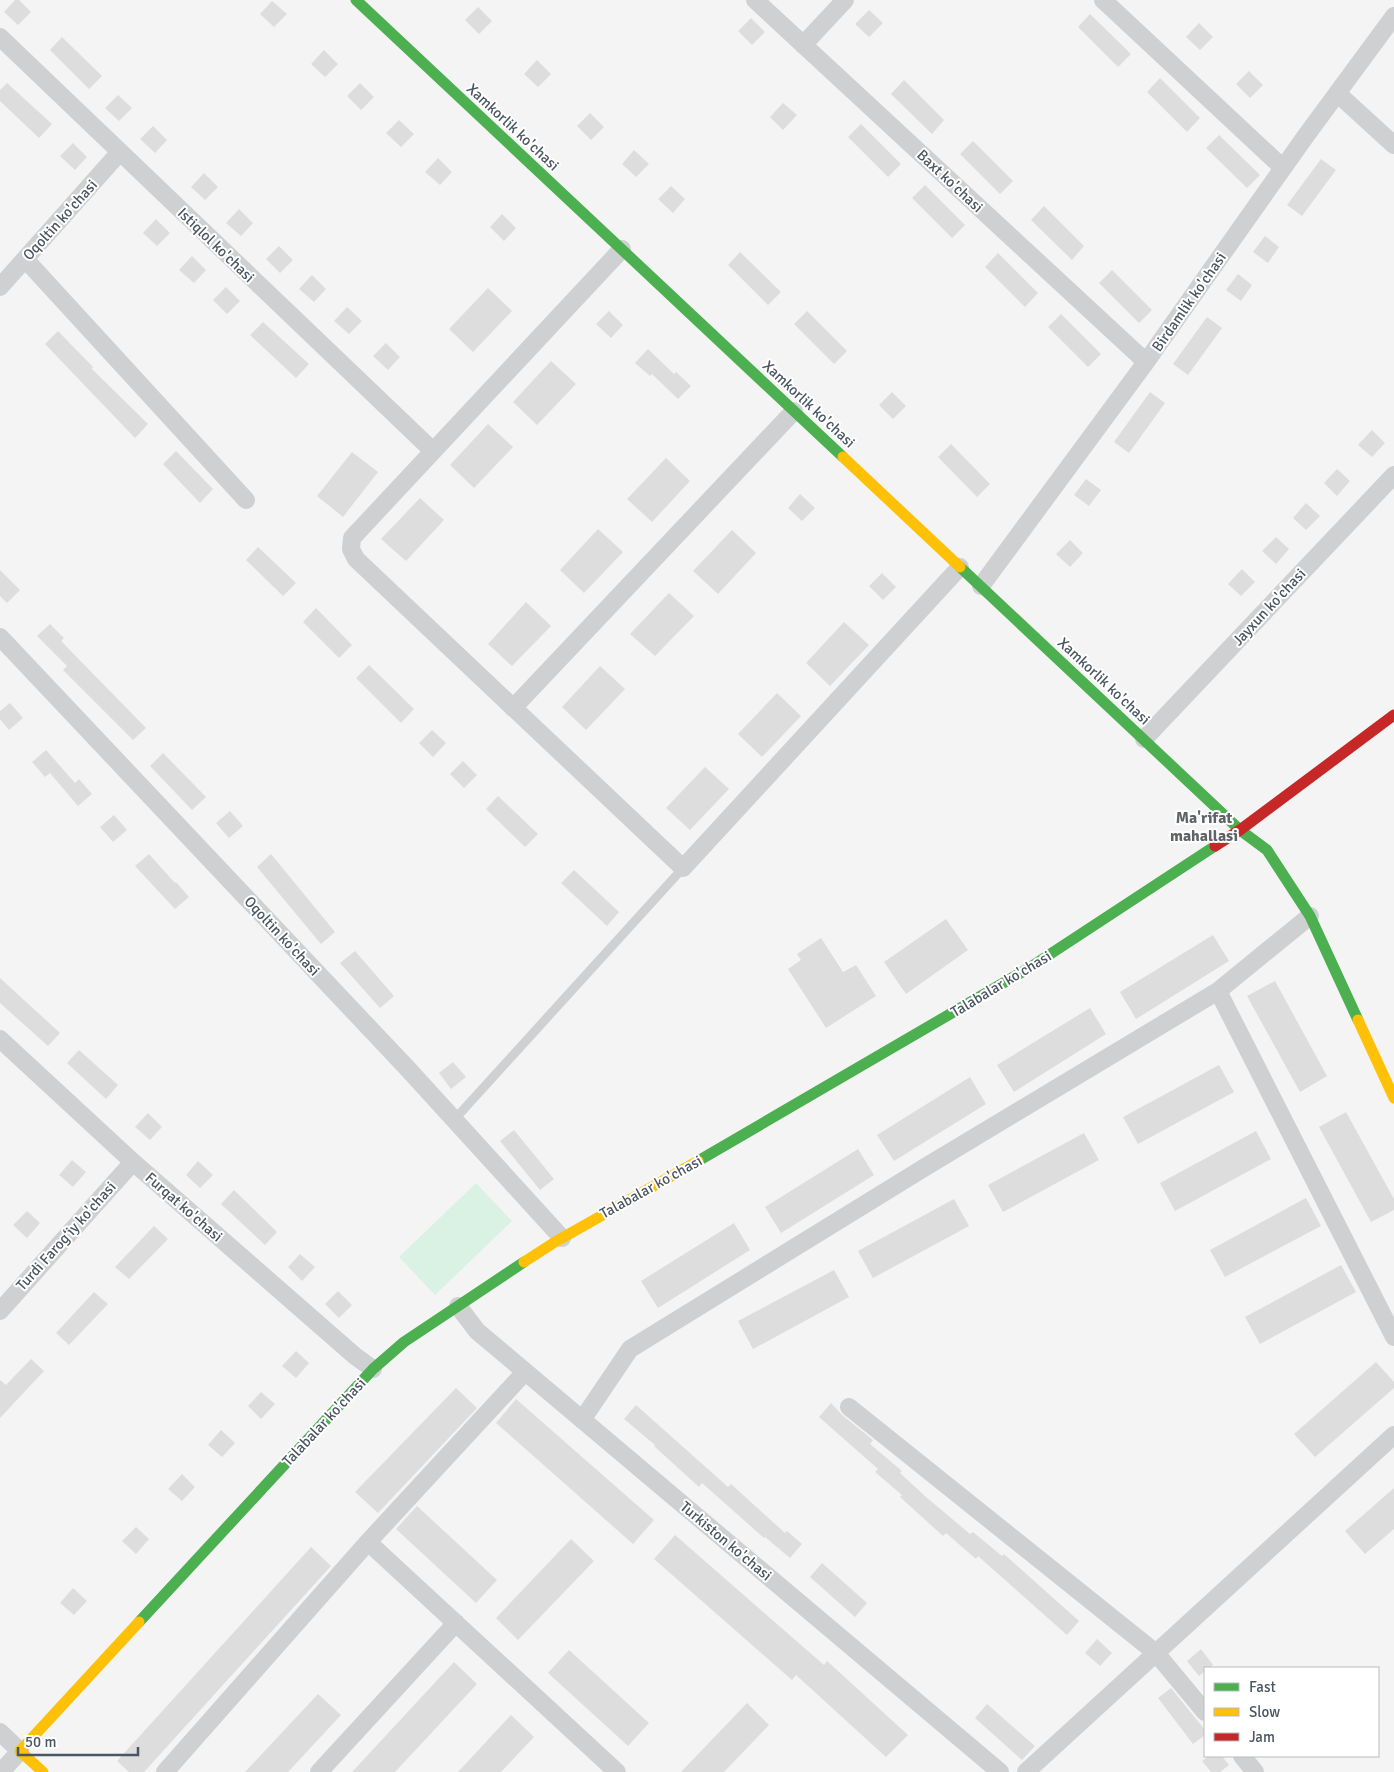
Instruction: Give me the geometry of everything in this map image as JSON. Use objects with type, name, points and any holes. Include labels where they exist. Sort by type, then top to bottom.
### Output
[{"type":"street","name":"Xamkorlik ko'chasi","points":[[356,0],[1240,830],[1268,850],[1310,916],[1394,1098]]},
{"type":"street","name":"Baxt ko'chasi","points":[[755,0],[1146,362]]},
{"type":"street","points":[[803,44],[845,0]]},
{"type":"street","points":[[1103,0],[1283,168]]},
{"type":"street","name":"Birdamlik ko'chasi","points":[[980,586],[1146,362],[1283,168],[1394,16]]},
{"type":"street","name":"Istiqlol ko'chasi","points":[[0,37],[433,451]]},
{"type":"street","points":[[1337,93],[1394,145]]},
{"type":"street","name":"Oqoltin ko'chasi","points":[[0,287],[120,153]]},
{"type":"street","points":[[622,249],[352,538],[351,549],[356,559],[683,868],[960,566]]},
{"type":"street","points":[[24,259],[246,500]]},
{"type":"street","points":[[514,708],[794,411]]},
{"type":"street","name":"Jayxun ko'chasi","points":[[1144,739],[1394,475]]},
{"type":"street","name":"Oqoltin ko'chasi","points":[[0,637],[454,1120],[562,1238]]},
{"type":"street","name":"Talabalar ko'chasi","points":[[1,1772],[373,1369],[404,1342],[562,1238],[742,1136],[1029,968],[1240,830],[1394,715]]},
{"type":"street","points":[[582,1420],[630,1349],[927,1166],[1218,991],[1310,916]]},
{"type":"street","points":[[1218,991],[1394,1337]]},
{"type":"street","name":"Furqat ko'chasi","points":[[0,1039],[133,1162],[355,1356],[373,1369]]},
{"type":"street","name":"Turdi Farog‘iy ko'chasi","points":[[0,1311],[133,1162]]},
{"type":"street","name":"Turkiston ko'chasi","points":[[458,1306],[477,1331],[1000,1772]]},
{"type":"street","points":[[165,1772],[368,1542],[526,1372]]},
{"type":"street","points":[[849,1407],[1156,1653],[1204,1711]]},
{"type":"street","points":[[1026,1772],[1394,1435]]},
{"type":"street","points":[[368,1542],[617,1772]]},
{"type":"street","points":[[319,1772],[456,1623]]},
{"type":"street","points":[[0,1732],[43,1772]]},
{"type":"street","points":[[1243,1757],[1255,1772]]},
{"type":"lane","points":[[454,1120],[683,868]]},
{"type":"green space","points":[[476,1183],[512,1221],[435,1295],[399,1257]]},
{"type":"building","points":[[15,0],[19,0],[31,12],[18,25],[4,12]]},
{"type":"building","points":[[272,1],[287,14],[274,27],[260,14]]},
{"type":"building","points":[[478,7],[492,21],[479,34],[465,20]]},
{"type":"building","points":[[869,10],[883,23],[869,37],[855,24]]},
{"type":"building","points":[[1090,14],[1131,54],[1118,67],[1078,27]]},
{"type":"building","points":[[751,18],[765,32],[752,45],[738,31]]},
{"type":"building","points":[[1199,23],[1213,37],[1200,50],[1186,37]]},
{"type":"building","points":[[62,37],[102,76],[89,89],[50,50]]},
{"type":"building","points":[[324,50],[338,64],[325,77],[311,64]]},
{"type":"building","points":[[537,60],[551,74],[538,87],[524,74]]},
{"type":"building","points":[[1249,71],[1263,85],[1250,98],[1236,84]]},
{"type":"building","points":[[1160,78],[1200,118],[1187,132],[1147,92]]},
{"type":"building","points":[[904,80],[944,120],[932,134],[891,94]]},
{"type":"building","points":[[7,83],[52,124],[39,138],[0,101],[0,90]]},
{"type":"building","points":[[360,83],[374,97],[361,110],[347,96]]},
{"type":"building","points":[[118,95],[132,108],[119,121],[105,108]]},
{"type":"building","points":[[783,103],[797,115],[783,130],[770,117]]},
{"type":"building","points":[[590,113],[604,127],[591,140],[577,126]]},
{"type":"building","points":[[399,120],[414,134],[401,147],[386,133]]},
{"type":"building","points":[[861,124],[901,164],[888,177],[848,137]]},
{"type":"building","points":[[153,126],[167,140],[155,153],[140,139]]},
{"type":"building","points":[[1219,135],[1260,175],[1247,188],[1206,148]]},
{"type":"building","points":[[973,141],[1013,181],[1000,194],[960,154]]},
{"type":"building","points":[[73,143],[87,157],[75,170],[60,156]]},
{"type":"building","points":[[634,150],[649,164],[636,177],[622,164]]},
{"type":"building","points":[[438,158],[452,172],[440,185],[425,172]]},
{"type":"building","points":[[1321,159],[1336,170],[1302,216],[1287,205]]},
{"type":"building","points":[[204,173],[218,187],[205,200],[191,187]]},
{"type":"building","points":[[925,185],[965,225],[952,238],[912,198]]},
{"type":"building","points":[[671,186],[685,199],[673,213],[658,199]]},
{"type":"building","points":[[1044,206],[1084,246],[1072,260],[1031,220]]},
{"type":"building","points":[[239,209],[253,223],[241,236],[226,223]]},
{"type":"building","points":[[502,214],[516,228],[504,241],[490,227]]},
{"type":"building","points":[[156,219],[170,233],[157,246],[143,233]]},
{"type":"building","points":[[1265,236],[1279,247],[1268,263],[1253,252]]},
{"type":"building","points":[[279,246],[293,260],[280,273],[266,259]]},
{"type":"building","points":[[740,252],[781,292],[768,305],[728,265]]},
{"type":"building","points":[[998,253],[1038,293],[1025,307],[985,267]]},
{"type":"building","points":[[192,256],[206,270],[194,283],[179,270]]},
{"type":"building","points":[[1112,270],[1152,310],[1139,323],[1099,283]]},
{"type":"building","points":[[1238,274],[1252,285],[1241,301],[1226,290]]},
{"type":"building","points":[[312,275],[326,289],[314,302],[299,289]]},
{"type":"building","points":[[226,287],[240,301],[227,314],[213,300]]},
{"type":"building","points":[[488,288],[512,311],[473,352],[449,329]]},
{"type":"building","points":[[347,307],[362,321],[349,334],[334,321]]},
{"type":"building","points":[[609,311],[623,325],[611,338],[596,324]]},
{"type":"building","points":[[807,311],[847,351],[834,364],[794,324]]},
{"type":"building","points":[[1061,314],[1101,354],[1088,367],[1048,327]]},
{"type":"building","points":[[1207,317],[1222,328],[1188,375],[1173,364]]},
{"type":"building","points":[[263,322],[309,364],[296,378],[250,335]]},
{"type":"building","points":[[58,331],[93,367],[92,369],[148,424],[135,438],[45,344]]},
{"type":"building","points":[[386,343],[400,357],[388,370],[373,356]]},
{"type":"building","points":[[648,349],[674,374],[676,372],[691,386],[678,399],[652,374],[650,376],[635,363]]},
{"type":"building","points":[[551,361],[576,384],[537,425],[513,402]]},
{"type":"building","points":[[892,392],[906,406],[893,419],[879,405]]},
{"type":"building","points":[[1150,392],[1165,403],[1129,453],[1114,442]]},
{"type":"building","points":[[488,424],[513,447],[474,488],[450,465]]},
{"type":"building","points":[[1372,430],[1385,443],[1372,457],[1358,445]]},
{"type":"building","points":[[951,444],[990,484],[977,497],[938,457]]},
{"type":"building","points":[[176,451],[213,489],[200,503],[163,464]]},
{"type":"building","points":[[352,452],[378,472],[343,517],[317,496]]},
{"type":"building","points":[[666,458],[690,481],[652,522],[627,499]]},
{"type":"building","points":[[1337,469],[1350,481],[1337,496],[1324,483]]},
{"type":"building","points":[[1086,479],[1101,490],[1089,506],[1074,495]]},
{"type":"building","points":[[800,494],[815,508],[802,521],[788,508]]},
{"type":"building","points":[[420,498],[444,520],[406,561],[381,539]]},
{"type":"building","points":[[1306,503],[1320,516],[1306,530],[1293,518]]},
{"type":"building","points":[[598,529],[623,552],[584,593],[560,570]]},
{"type":"building","points":[[732,530],[756,553],[718,594],[693,571]]},
{"type":"building","points":[[1276,537],[1289,549],[1276,564],[1262,551]]},
{"type":"building","points":[[1070,540],[1083,553],[1070,567],[1056,554]]},
{"type":"building","points":[[258,547],[296,583],[283,596],[246,560]]},
{"type":"building","points":[[1242,569],[1255,582],[1241,596],[1228,584]]},
{"type":"building","points":[[0,570],[20,590],[7,603],[0,596]]},
{"type":"building","points":[[882,573],[896,587],[883,600],[869,586]]},
{"type":"building","points":[[669,593],[694,616],[655,656],[630,634]]},
{"type":"building","points":[[526,602],[551,626],[512,666],[488,644]]},
{"type":"building","points":[[316,608],[352,645],[339,658],[303,622]]},
{"type":"building","points":[[844,622],[869,645],[830,686],[806,663]]},
{"type":"building","points":[[50,624],[64,638],[61,641],[146,728],[133,740],[63,670],[67,666],[37,636]]},
{"type":"building","points":[[369,665],[414,709],[401,723],[356,678]]},
{"type":"building","points":[[600,666],[625,689],[586,730],[562,707]]},
{"type":"building","points":[[777,693],[801,716],[762,757],[738,734]]},
{"type":"building","points":[[10,703],[23,718],[9,730],[0,719],[0,711]]},
{"type":"building","points":[[432,730],[446,743],[433,757],[419,743]]},
{"type":"building","points":[[46,750],[75,783],[79,779],[92,794],[78,806],[50,773],[45,777],[32,762]]},
{"type":"building","points":[[163,753],[206,797],[192,810],[150,766]]},
{"type":"building","points":[[463,761],[477,775],[464,788],[450,774]]},
{"type":"building","points":[[705,767],[729,789],[690,830],[666,808]]},
{"type":"building","points":[[498,796],[538,834],[525,847],[486,809]]},
{"type":"building","points":[[230,811],[243,826],[229,838],[216,823]]},
{"type":"building","points":[[114,815],[127,830],[113,842],[100,827]]},
{"type":"building","points":[[149,854],[189,897],[175,909],[135,866]]},
{"type":"building","points":[[271,854],[335,932],[321,944],[257,867]]},
{"type":"building","points":[[574,870],[619,912],[607,926],[561,883]]},
{"type":"building","points":[[946,919],[968,950],[906,994],[884,962]]},
{"type":"building","points":[[1213,935],[1229,961],[1136,1019],[1120,992]]},
{"type":"building","points":[[821,938],[843,972],[856,965],[876,996],[826,1028],[788,969],[801,960],[797,954]]},
{"type":"building","points":[[355,951],[394,996],[380,1008],[340,963]]},
{"type":"building","points":[[0,978],[60,1033],[48,1046],[0,1003]]},
{"type":"building","points":[[1275,981],[1327,1076],[1300,1092],[1247,996]]},
{"type":"building","points":[[1090,1008],[1106,1034],[1014,1092],[997,1065]]},
{"type":"building","points":[[79,1050],[118,1085],[106,1099],[67,1063]]},
{"type":"building","points":[[453,1062],[466,1077],[451,1089],[439,1073]]},
{"type":"building","points":[[1219,1065],[1234,1092],[1138,1144],[1123,1117]]},
{"type":"building","points":[[970,1077],[986,1104],[894,1161],[877,1135]]},
{"type":"building","points":[[1346,1112],[1394,1199],[1394,1210],[1371,1222],[1319,1127]]},
{"type":"building","points":[[148,1113],[162,1127],[150,1140],[135,1127]]},
{"type":"building","points":[[514,1130],[554,1179],[540,1190],[500,1141]]},
{"type":"building","points":[[1256,1131],[1271,1159],[1175,1211],[1160,1183]]},
{"type":"building","points":[[1084,1133],[1099,1160],[1003,1212],[988,1185]]},
{"type":"building","points":[[858,1149],[874,1175],[781,1233],[765,1207]]},
{"type":"building","points":[[72,1160],[86,1172],[73,1187],[59,1175]]},
{"type":"building","points":[[198,1161],[213,1175],[200,1188],[186,1175]]},
{"type":"building","points":[[234,1190],[277,1232],[265,1245],[221,1204]]},
{"type":"building","points":[[1306,1198],[1321,1226],[1225,1277],[1210,1250]]},
{"type":"building","points":[[954,1199],[969,1226],[873,1278],[858,1251]]},
{"type":"building","points":[[27,1211],[40,1223],[27,1238],[13,1225]]},
{"type":"building","points":[[734,1223],[750,1250],[658,1308],[641,1281]]},
{"type":"building","points":[[154,1226],[168,1239],[129,1279],[115,1267]]},
{"type":"building","points":[[300,1254],[315,1267],[302,1281],[288,1267]]},
{"type":"building","points":[[1341,1265],[1356,1292],[1260,1344],[1245,1317]]},
{"type":"building","points":[[834,1270],[849,1297],[753,1349],[738,1321]]},
{"type":"building","points":[[338,1291],[352,1305],[339,1318],[325,1304]]},
{"type":"building","points":[[94,1292],[108,1304],[69,1345],[56,1333]]},
{"type":"building","points":[[296,1351],[309,1363],[296,1378],[282,1366]]},
{"type":"building","points":[[31,1359],[44,1371],[0,1418],[0,1380],[6,1385]]},
{"type":"building","points":[[1376,1362],[1394,1382],[1394,1388],[1315,1457],[1294,1434]]},
{"type":"building","points":[[456,1388],[477,1408],[378,1513],[355,1492]]},
{"type":"building","points":[[261,1392],[275,1404],[261,1419],[248,1406]]},
{"type":"building","points":[[516,1399],[654,1520],[633,1544],[496,1423]]},
{"type":"building","points":[[831,1403],[842,1415],[873,1440],[870,1444],[902,1471],[900,1473],[926,1497],[970,1534],[973,1532],[1002,1556],[1004,1554],[1079,1621],[1067,1635],[978,1556],[976,1559],[946,1533],[943,1536],[900,1497],[902,1495],[875,1472],[878,1469],[819,1417]]},
{"type":"building","points":[[636,1405],[728,1487],[731,1484],[785,1533],[787,1531],[802,1544],[790,1558],[764,1538],[702,1483],[699,1487],[655,1445],[624,1419]]},
{"type":"building","points":[[221,1430],[235,1443],[222,1457],[208,1445]]},
{"type":"building","points":[[182,1474],[195,1487],[182,1501],[168,1489]]},
{"type":"building","points":[[1394,1488],[1394,1529],[1365,1554],[1345,1531]]},
{"type":"building","points":[[417,1506],[497,1580],[476,1603],[396,1529]]},
{"type":"building","points":[[136,1527],[149,1539],[136,1554],[122,1541]]},
{"type":"building","points":[[675,1535],[824,1665],[827,1661],[908,1735],[886,1757],[796,1675],[792,1680],[654,1559]]},
{"type":"building","points":[[571,1539],[594,1561],[518,1640],[496,1618]]},
{"type":"building","points":[[311,1547],[331,1566],[144,1772],[129,1772],[117,1761]]},
{"type":"building","points":[[822,1563],[867,1603],[855,1617],[810,1577]]},
{"type":"building","points":[[73,1588],[87,1601],[74,1615],[60,1603]]},
{"type":"building","points":[[1097,1639],[1112,1653],[1100,1666],[1085,1653]]},
{"type":"building","points":[[1201,1649],[1213,1665],[1204,1667],[1204,1672],[1199,1676],[1187,1661]]},
{"type":"building","points":[[569,1650],[649,1723],[628,1746],[548,1673]]},
{"type":"building","points":[[454,1662],[477,1684],[395,1772],[352,1772]]},
{"type":"building","points":[[1171,1688],[1204,1729],[1204,1736],[1193,1744],[1158,1698]]},
{"type":"building","points":[[318,1694],[341,1715],[288,1772],[245,1772]]},
{"type":"building","points":[[747,1703],[769,1725],[724,1772],[681,1772]]},
{"type":"building","points":[[987,1704],[1035,1746],[1022,1760],[975,1718]]},
{"type":"building","points":[[511,1715],[534,1737],[501,1772],[458,1772]]},
{"type":"building","points":[[1208,1757],[1223,1757],[1229,1765],[1220,1772],[1211,1772],[1202,1761]]},
{"type":"traffic: fast","points":[[356,0],[843,457]]},
{"type":"traffic: fast","points":[[960,567],[1240,830],[1267,850],[1310,916],[1358,1020]]},
{"type":"traffic: fast","points":[[698,1161],[1029,968],[1215,846]]},
{"type":"traffic: fast","points":[[139,1622],[373,1369],[404,1342],[524,1262]]},
{"type":"traffic: slow","points":[[843,457],[960,567]]},
{"type":"traffic: slow","points":[[1358,1020],[1394,1098]]},
{"type":"traffic: slow","points":[[524,1262],[555,1242],[698,1161]]},
{"type":"traffic: slow","points":[[43,1772],[20,1751],[139,1622]]},
{"type":"traffic: jam","points":[[1215,846],[1240,830],[1394,715]]},
{"type":"district","name":"Ma'rifat mahallasi","points":[[1204,826]]}]
